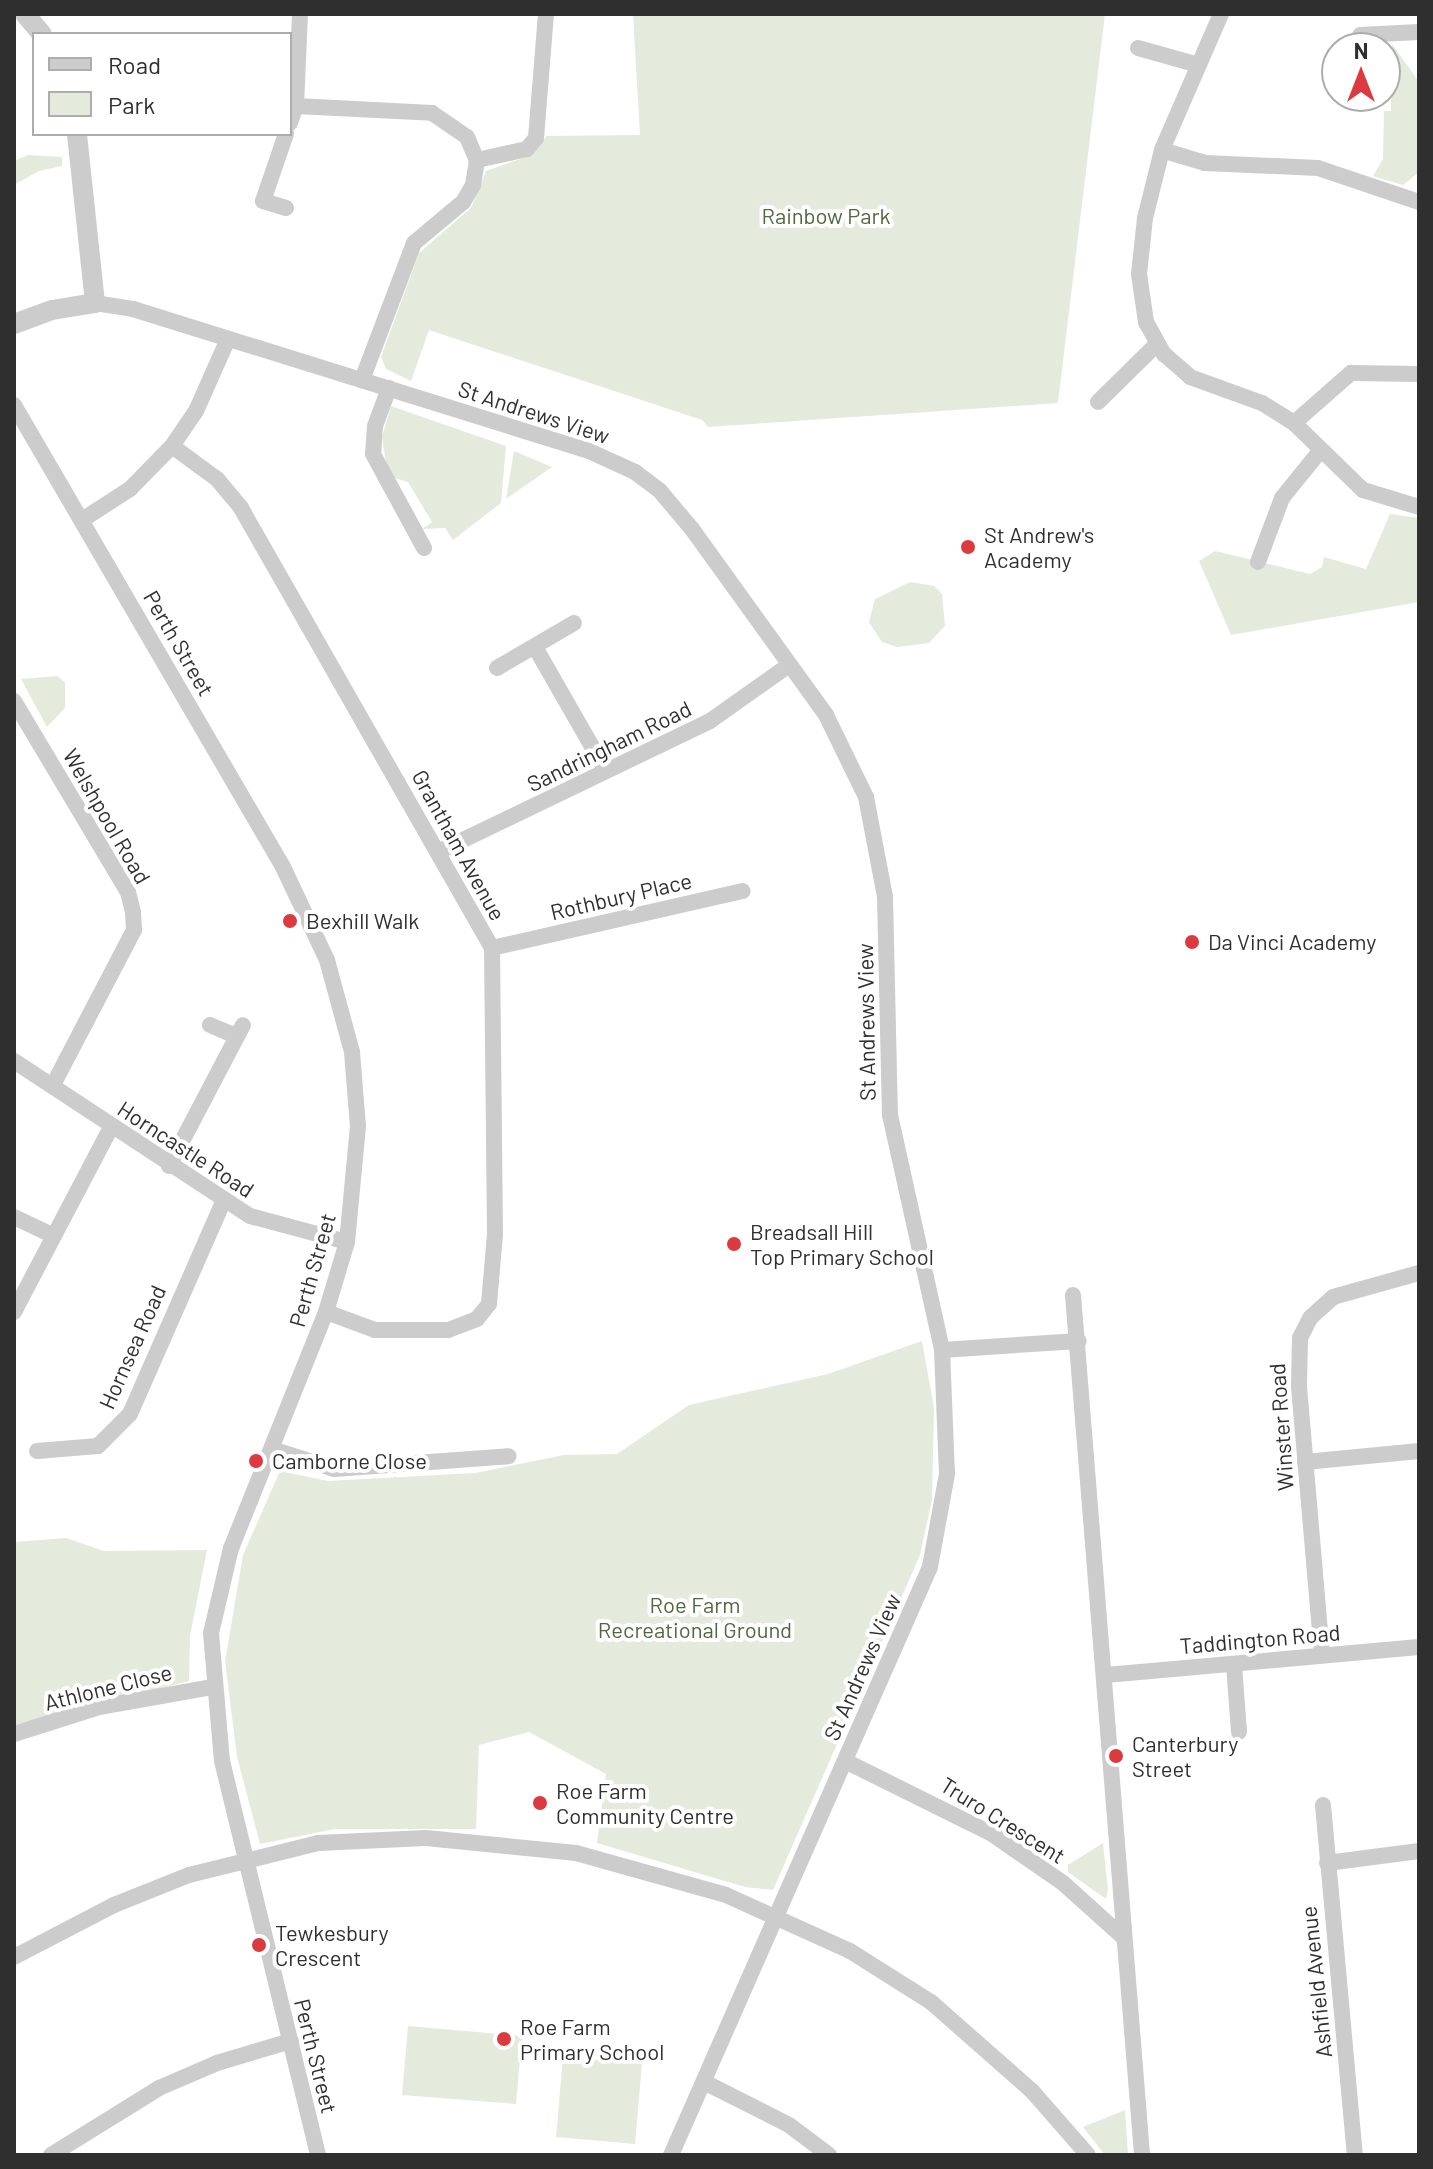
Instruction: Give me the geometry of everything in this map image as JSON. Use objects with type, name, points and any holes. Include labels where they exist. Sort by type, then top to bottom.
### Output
[{"type":"street","points":[[25,14],[40,32]]},
{"type":"street","points":[[292,117],[296,106],[300,14]]},
{"type":"street","points":[[477,160],[527,149],[536,138],[546,14]]},
{"type":"street","points":[[1221,14],[1162,150],[1145,218],[1139,274],[1142,309],[1157,344],[1190,377],[1262,403],[1294,423],[1363,490],[1419,507]]},
{"type":"street","points":[[1138,48],[1199,65]]},
{"type":"street","points":[[296,106],[432,113],[467,137],[477,160],[477,174],[463,202],[414,243],[362,380]]},
{"type":"street","points":[[14,324],[52,310],[95,303],[77,136]]},
{"type":"street","points":[[285,136],[263,201],[286,208]]},
{"type":"street","points":[[1162,150],[1205,163],[1318,168],[1419,202]]},
{"type":"street","name":"St Andrews View","points":[[95,303],[133,309],[589,451],[647,481],[692,529],[851,758],[881,852],[889,1112],[942,1350],[947,1474],[930,1567],[671,2155]]},
{"type":"street","points":[[82,520],[130,489],[172,446],[196,411],[228,339]]},
{"type":"street","points":[[1098,402],[1157,344]]},
{"type":"street","points":[[1294,423],[1351,373],[1419,374]]},
{"type":"street","points":[[389,388],[375,426],[373,454],[424,548]]},
{"type":"street","name":"Perth Street","points":[[14,405],[283,867],[327,960],[339,995],[356,1087],[357,1178],[347,1242],[326,1312],[220,1587],[211,1633],[221,1758],[318,2155]]},
{"type":"street","name":"Grantham Avenue","points":[[172,446],[217,479],[241,508],[492,948],[495,1234],[489,1304],[477,1319],[448,1330],[375,1330],[326,1312]]},
{"type":"street","points":[[1258,562],[1282,498],[1320,451]]},
{"type":"street","points":[[497,668],[574,623]]},
{"type":"street","points":[[535,647],[606,771]]},
{"type":"street","name":"Sandringham Road","points":[[438,852],[710,721],[789,665]]},
{"type":"street","name":"Welshpool Road","points":[[14,701],[128,892],[133,912],[134,930],[53,1085]]},
{"type":"street","name":"Rothbury Place","points":[[492,948],[743,891]]},
{"type":"street","name":"Rothbury Place","points":[[713,898],[717,916]]},
{"type":"street","points":[[169,1166],[202,1110],[239,1030],[210,1025]]},
{"type":"street","name":"Horncastle Road","points":[[14,1061],[223,1202],[277,1226],[347,1242]]},
{"type":"street","points":[[14,1312],[111,1127]]},
{"type":"street","name":"Hornsea Road","points":[[37,1451],[98,1446],[130,1414],[223,1202]]},
{"type":"street","points":[[14,1217],[52,1235]]},
{"type":"street","name":"Winster Road","points":[[1322,1655],[1297,1356],[1307,1323],[1344,1292],[1419,1273]]},
{"type":"street","points":[[1073,1295],[1106,1675],[1142,2155]]},
{"type":"street","points":[[942,1350],[1079,1341]]},
{"type":"street","points":[[272,1449],[334,1469],[484,1452],[509,1456]]},
{"type":"street","points":[[1305,1462],[1419,1451]]},
{"type":"street","name":"Taddington Road","points":[[1106,1675],[1419,1647]]},
{"type":"street","points":[[1234,1665],[1239,1732]]},
{"type":"street","name":"Athlone Close","points":[[14,1734],[99,1707],[213,1687]]},
{"type":"street","name":"Truro Crescent","points":[[845,1761],[992,1834],[1063,1883],[1124,1938]]},
{"type":"street","name":"Ashfield Avenue","points":[[1323,1805],[1355,2155]]},
{"type":"street","points":[[14,1957],[114,1905],[189,1875],[318,1843],[426,1838],[523,1845],[663,1873],[778,1915],[850,1951],[931,2002],[1032,2091],[1088,2155]]},
{"type":"street","points":[[1327,1863],[1419,1851]]},
{"type":"street","points":[[51,2155],[159,2088],[217,2063],[291,2041]]},
{"type":"street","points":[[704,2082],[789,2125],[829,2155]]},
{"type":"green space","name":"Rainbow Park","points":[[633,14],[1105,14],[1058,403],[708,427],[702,420],[429,330],[411,381],[386,369],[381,357],[419,253],[471,208],[486,171],[529,156],[547,136],[640,135]]},
{"type":"green space","points":[[1401,57],[1417,79],[1419,172],[1403,185],[1373,176],[1383,159],[1384,112],[1401,112]]},
{"type":"green space","points":[[28,155],[62,157],[62,166],[39,171],[14,185],[14,161]]},
{"type":"green space","points":[[391,406],[506,446],[501,503],[453,540],[445,528],[422,529],[432,522],[408,482],[392,477],[387,468],[382,437]]},
{"type":"green space","points":[[514,451],[552,467],[506,499]]},
{"type":"green space","points":[[1390,514],[1419,518],[1419,602],[1231,635],[1199,561],[1215,551],[1310,574],[1322,567],[1324,557],[1366,569]]},
{"type":"green space","points":[[910,582],[934,586],[942,594],[945,626],[929,643],[897,647],[882,642],[869,622],[875,599]]},
{"type":"green space","points":[[57,676],[65,682],[65,708],[47,727],[21,679]]},
{"type":"green space","name":"Roe Farm Recreational Ground","points":[[922,1341],[934,1408],[932,1500],[920,1555],[773,1890],[745,1887],[597,1843],[606,1774],[529,1732],[479,1745],[476,1829],[335,1829],[260,1844],[237,1757],[225,1661],[243,1555],[280,1471],[328,1481],[475,1473],[564,1455],[617,1454],[689,1405],[828,1374]]},
{"type":"green space","points":[[66,1538],[104,1551],[207,1550],[190,1636],[189,1681],[14,1725],[14,1542]]},
{"type":"green space","points":[[1103,1843],[1108,1890],[1106,1899],[1068,1872],[1068,1865]]},
{"type":"green space","points":[[408,2026],[522,2036],[516,2104],[402,2095]]},
{"type":"green space","points":[[563,2057],[642,2064],[635,2144],[556,2137]]},
{"type":"green space","points":[[1125,2110],[1128,2155],[1105,2155],[1083,2127]]},
{"type":"place","name":"St Andrew's Academy","points":[[968,547]]},
{"type":"place","name":"Bexhill Walk","points":[[290,921]]},
{"type":"place","name":"Da Vinci Academy","points":[[1192,942]]},
{"type":"place","name":"Breadsall Hill Top Primary School","points":[[734,1244]]},
{"type":"place","name":"Camborne Close","points":[[256,1461]]},
{"type":"place","name":"Canterbury Street","points":[[1116,1756]]},
{"type":"place","name":"Roe Farm Community Centre","points":[[540,1803]]},
{"type":"place","name":"Tewkesbury Crescent","points":[[259,1945]]},
{"type":"place","name":"Roe Farm Primary School","points":[[504,2039]]}]
